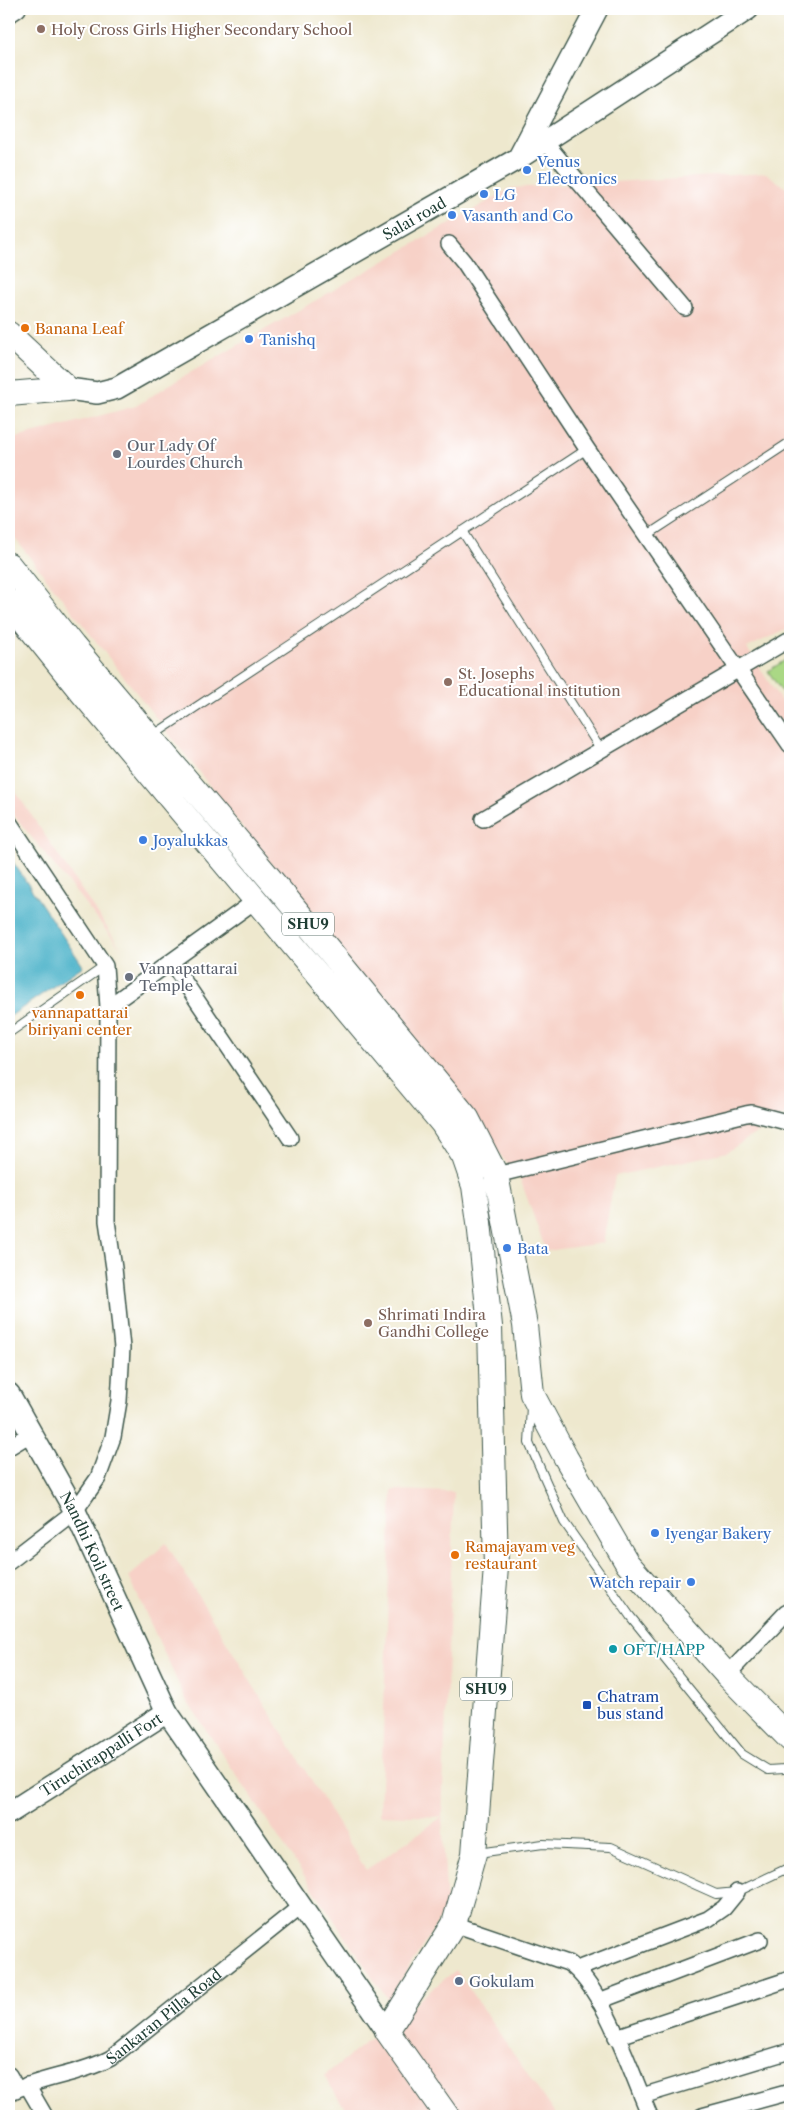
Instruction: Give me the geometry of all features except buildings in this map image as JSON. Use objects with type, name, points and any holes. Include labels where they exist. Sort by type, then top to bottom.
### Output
[{"type":"main road","points":[[9,334],[68,389]]},
{"type":"main road","points":[[9,394],[68,389]]},
{"type":"main road","name":"SHU9","points":[[9,565],[73,646],[282,893],[467,1118],[496,1174],[524,1325]]},
{"type":"main road","name":"SHU9","points":[[9,602],[85,697],[442,1123],[464,1157],[474,1186],[490,1326],[496,1568],[474,1854],[454,1924],[387,2031]]},
{"type":"main road","points":[[490,1326],[524,1325],[532,1394],[566,1458],[627,1563],[727,1674],[790,1739]]},
{"type":"main road","points":[[387,2031],[447,2116]]},
{"type":"street","points":[[9,15],[18,9]]},
{"type":"street","points":[[519,158],[596,9]]},
{"type":"street","name":"Salai road","points":[[68,389],[97,393],[117,388],[519,158],[748,9]]},
{"type":"street","points":[[544,141],[685,308]]},
{"type":"street","points":[[449,244],[464,262],[587,449],[790,746]]},
{"type":"street","points":[[483,819],[790,639]]},
{"type":"street","points":[[9,822],[105,966],[108,1007],[107,1221],[122,1348],[116,1419],[108,1454],[98,1478],[75,1511],[9,1562]]},
{"type":"street","points":[[108,1007],[255,901]]},
{"type":"street","points":[[171,962],[290,1138]]},
{"type":"street","points":[[496,1174],[746,1114],[752,1113],[790,1123]]},
{"type":"street","name":"Nandhi Koil street","points":[[9,1394],[75,1511],[167,1712],[387,2031]]},
{"type":"street","points":[[9,1448],[32,1433]]},
{"type":"street","points":[[727,1674],[790,1611]]},
{"type":"street","name":"Tiruchirappalli Fort","points":[[9,1813],[167,1712]]},
{"type":"street","points":[[577,1969],[708,1919],[724,1908],[736,1892]]},
{"type":"street","name":"Sankaran Pilla Road","points":[[18,2089],[96,2066],[111,2058],[301,1906]]},
{"type":"street","points":[[454,1924],[568,1963],[577,1969],[600,2001],[650,2116]]},
{"type":"street","points":[[600,2001],[760,1940]]},
{"type":"street","points":[[616,2037],[790,1979]]},
{"type":"street","points":[[642,2096],[790,2051]]},
{"type":"street","points":[[9,2075],[18,2089],[45,2116]]},
{"type":"street","points":[[702,2116],[790,2092]]},
{"type":"lane","points":[[646,536],[790,442]]},
{"type":"lane","points":[[150,737],[587,449]]},
{"type":"lane","points":[[462,532],[601,750]]},
{"type":"lane","points":[[9,1033],[105,966]]},
{"type":"lane","points":[[532,1394],[529,1443],[564,1522],[630,1616],[742,1754],[768,1770],[790,1767]]},
{"type":"lane","points":[[474,1854],[542,1844],[611,1847],[716,1894],[736,1892],[790,1867]]},
{"type":"shaded area","name":"St. Josephs Educational institution","points":[[766,173],[790,191],[790,627],[747,648],[790,715],[790,1111],[727,1152],[615,1176],[603,1243],[546,1251],[521,1181],[9,531],[9,440],[136,406],[169,385],[511,188]]},
{"type":"shaded area","points":[[9,782],[122,950],[9,809]]},
{"type":"shaded area","points":[[392,1490],[454,1492],[442,1817],[380,1815]]},
{"type":"shaded area","points":[[166,1543],[366,1870],[442,1817],[447,1908],[388,2000],[186,1700],[129,1577]]},
{"type":"shaded area","points":[[456,1970],[556,2116],[350,2116],[324,2076]]},
{"type":"green space","points":[[790,657],[790,704],[768,671]]},
{"type":"water","points":[[9,856],[83,966],[9,1017]]},
{"type":"place","name":"Holy Cross Girls Higher Secondary School","points":[[41,29]]},
{"type":"place","name":"Venus Electronics","points":[[527,170]]},
{"type":"place","name":"LG","points":[[484,194]]},
{"type":"place","name":"Vasanth and Co","points":[[452,215]]},
{"type":"place","name":"Banana Leaf","points":[[25,328]]},
{"type":"place","name":"Tanishq","points":[[249,339]]},
{"type":"place","name":"Our Lady Of Lourdes Church","points":[[117,454]]},
{"type":"place","name":"St. Josephs Educational institution","points":[[448,682]]},
{"type":"place","name":"Joyalukkas","points":[[143,840]]},
{"type":"place","name":"Vannapattarai Temple","points":[[129,977]]},
{"type":"place","name":"vannapattarai biriyani center","points":[[80,995]]},
{"type":"place","name":"Bata","points":[[507,1248]]},
{"type":"place","name":"Shrimati Indira Gandhi College","points":[[368,1323]]},
{"type":"place","name":"Iyengar Bakery","points":[[655,1533]]},
{"type":"place","name":"Ramajayam veg restaurant","points":[[455,1555]]},
{"type":"place","name":"Watch repair","points":[[691,1582]]},
{"type":"place","name":"OFT/HAPP","points":[[613,1649]]},
{"type":"place","name":"Chatram bus stand","points":[[587,1705]]},
{"type":"place","name":"Gokulam","points":[[459,1981]]}]
